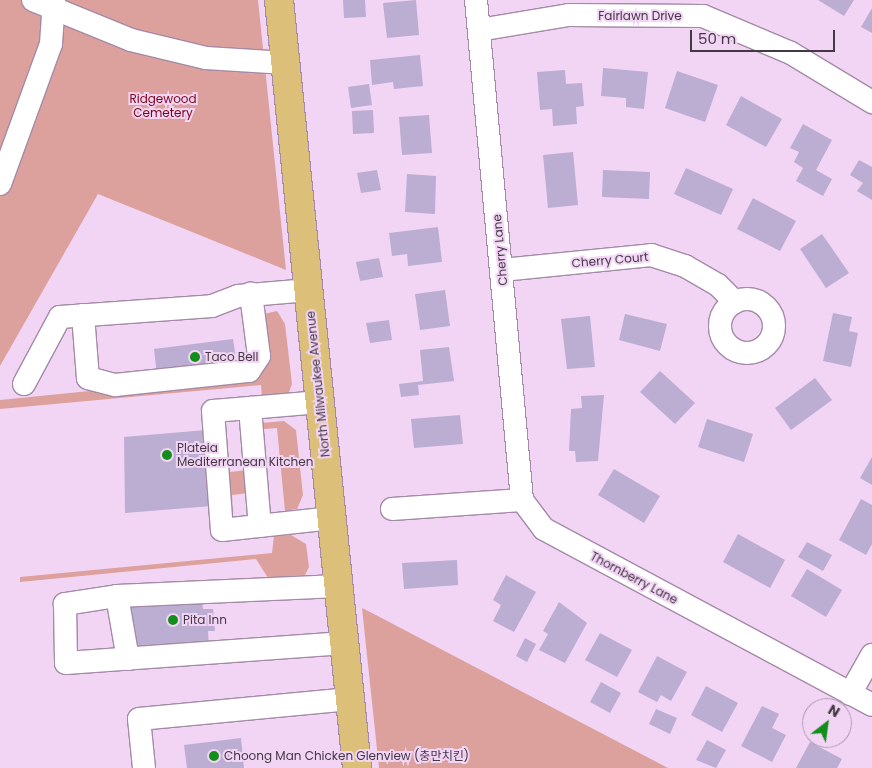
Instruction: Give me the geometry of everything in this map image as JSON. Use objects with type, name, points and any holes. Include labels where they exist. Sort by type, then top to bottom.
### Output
[{"type":"main road","name":"North Milwaukee Avenue","points":[[280,0],[357,768]]},
{"type":"street","points":[[33,0],[54,5],[122,37],[175,51],[230,61],[286,63]]},
{"type":"street","name":"Cherry Lane","points":[[476,0],[522,500]]},
{"type":"street","points":[[0,184],[51,44],[54,5]]},
{"type":"street","name":"Fairlawn Drive","points":[[479,30],[569,15],[703,16],[791,53],[872,102]]},
{"type":"street","name":"Cherry Court","points":[[502,270],[651,255],[685,266],[735,302]]},
{"type":"street","points":[[24,384],[60,317],[212,306],[250,294],[309,290]]},
{"type":"street","points":[[84,315],[88,378],[115,385],[250,371],[259,356],[250,294]]},
{"type":"street","points":[[320,402],[213,411],[222,530],[332,518]]},
{"type":"street","points":[[250,408],[260,526]]},
{"type":"street","points":[[392,509],[522,500]]},
{"type":"street","name":"Thornberry Lane","points":[[522,500],[544,529],[872,705]]},
{"type":"street","points":[[338,586],[117,596],[65,604],[66,663],[344,643]]},
{"type":"street","points":[[117,596],[128,658]]},
{"type":"street","points":[[850,694],[872,655]]},
{"type":"street","points":[[144,768],[139,719],[350,699]]},
{"type":"green space","name":"Ridgewood Cemetery","points":[[0,0],[258,0],[286,270],[98,194],[0,366]]},
{"type":"green space","points":[[277,311],[285,324],[292,384],[288,395],[262,397],[261,385],[0,409],[0,400],[248,375],[264,314]]},
{"type":"green space","points":[[284,421],[296,430],[303,495],[297,509],[285,511],[277,428],[264,429],[261,423]]},
{"type":"green space","points":[[225,437],[230,472],[247,470],[249,493],[232,495],[234,518]]},
{"type":"green space","points":[[291,535],[306,544],[309,567],[305,575],[268,578],[256,559],[20,582],[20,577],[272,553],[274,536]]},
{"type":"green space","points":[[362,608],[372,613],[668,768],[379,768]]},
{"type":"building","points":[[343,0],[365,0],[366,17],[344,18]]},
{"type":"building","points":[[416,0],[419,35],[387,38],[383,3]]},
{"type":"building","points":[[818,0],[854,0],[844,16]]},
{"type":"building","points":[[872,8],[872,33],[861,27]]},
{"type":"building","points":[[420,55],[423,86],[394,89],[393,82],[372,85],[370,60]]},
{"type":"building","points":[[603,68],[648,72],[644,109],[626,107],[626,98],[601,96]]},
{"type":"building","points":[[565,70],[566,84],[582,83],[584,106],[576,107],[577,124],[553,126],[552,109],[540,110],[537,72]]},
{"type":"building","points":[[677,71],[718,85],[705,122],[665,108]]},
{"type":"building","points":[[369,84],[372,105],[351,108],[348,87]]},
{"type":"building","points":[[741,96],[782,119],[766,147],[726,125]]},
{"type":"building","points":[[373,110],[374,133],[353,134],[352,111]]},
{"type":"building","points":[[429,115],[432,153],[402,155],[399,117]]},
{"type":"building","points":[[803,124],[832,140],[816,170],[832,179],[823,196],[796,181],[803,168],[794,162],[799,152],[790,148]]},
{"type":"building","points":[[573,152],[578,205],[548,208],[543,155]]},
{"type":"building","points":[[859,160],[872,167],[872,200],[857,191],[863,183],[850,175]]},
{"type":"building","points":[[686,168],[733,189],[721,215],[674,194]]},
{"type":"building","points":[[377,170],[381,190],[361,193],[357,173]]},
{"type":"building","points":[[603,170],[650,172],[649,199],[602,197]]},
{"type":"building","points":[[407,174],[436,176],[435,214],[405,212]]},
{"type":"building","points":[[753,198],[796,221],[780,251],[737,229]]},
{"type":"building","points":[[438,227],[442,262],[408,266],[407,254],[392,256],[389,233]]},
{"type":"building","points":[[822,234],[849,273],[826,288],[800,249]]},
{"type":"building","points":[[379,258],[383,277],[360,281],[356,262]]},
{"type":"building","points":[[445,290],[450,326],[420,330],[415,294]]},
{"type":"building","points":[[833,313],[852,317],[849,331],[858,333],[851,367],[823,361]]},
{"type":"building","points":[[625,314],[667,324],[660,351],[619,340]]},
{"type":"building","points":[[590,316],[595,367],[567,369],[561,319]]},
{"type":"building","points":[[389,320],[392,340],[370,343],[366,323]]},
{"type":"building","name":"Taco Bell","points":[[233,339],[237,365],[157,375],[154,349]]},
{"type":"building","points":[[449,347],[454,381],[418,385],[419,395],[401,397],[399,384],[423,381],[420,350]]},
{"type":"building","points":[[660,371],[695,403],[675,424],[640,392]]},
{"type":"building","points":[[815,378],[832,400],[791,430],[775,408]]},
{"type":"building","points":[[604,395],[598,461],[576,462],[575,451],[569,451],[571,409],[582,408],[581,396]]},
{"type":"building","points":[[460,415],[463,444],[414,448],[411,419]]},
{"type":"building","points":[[707,419],[753,434],[744,462],[698,447]]},
{"type":"building","name":"Plateia Mediterranean Kitchen","points":[[206,430],[212,506],[125,513],[124,437]]},
{"type":"building","points":[[872,457],[872,485],[860,478]]},
{"type":"building","points":[[614,469],[660,496],[644,523],[598,495]]},
{"type":"building","points":[[861,499],[872,505],[872,544],[866,555],[839,540]]},
{"type":"building","points":[[738,534],[785,560],[770,588],[723,562]]},
{"type":"building","points":[[807,542],[832,555],[823,571],[798,557]]},
{"type":"building","points":[[457,560],[458,585],[404,589],[402,563]]},
{"type":"building","points":[[807,569],[842,590],[826,617],[791,596]]},
{"type":"building","points":[[506,575],[536,592],[514,632],[493,621],[501,605],[493,600]]},
{"type":"building","name":"Pita Inn","points":[[202,600],[203,609],[213,609],[215,631],[208,631],[209,648],[134,653],[131,605]]},
{"type":"building","points":[[559,602],[587,623],[565,663],[539,650],[548,634],[543,631]]},
{"type":"building","points":[[600,633],[632,650],[617,677],[585,660]]},
{"type":"building","points":[[525,638],[536,644],[527,662],[516,656]]},
{"type":"building","points":[[657,656],[687,672],[671,701],[661,695],[657,702],[638,692]]},
{"type":"building","points":[[601,682],[621,693],[610,713],[590,702]]},
{"type":"building","points":[[706,686],[738,703],[722,732],[691,715]]},
{"type":"building","points":[[762,706],[779,714],[772,728],[786,735],[772,762],[741,746]]},
{"type":"building","points":[[656,709],[677,718],[670,734],[649,724]]},
{"type":"building","name":"Choong Man Chicken Glenview (충만치킨)","points":[[241,738],[244,768],[187,768],[184,745]]},
{"type":"building","points":[[707,740],[726,750],[716,768],[696,760]]},
{"type":"building","points":[[807,748],[821,748],[842,759],[837,768],[796,768]]},
{"type":"place","name":"Taco Bell","points":[[195,357]]},
{"type":"place","name":"Plateia Mediterranean Kitchen","points":[[167,455]]},
{"type":"place","name":"Pita Inn","points":[[173,620]]},
{"type":"place","name":"Choong Man Chicken Glenview (충만치킨)","points":[[214,756]]}]
